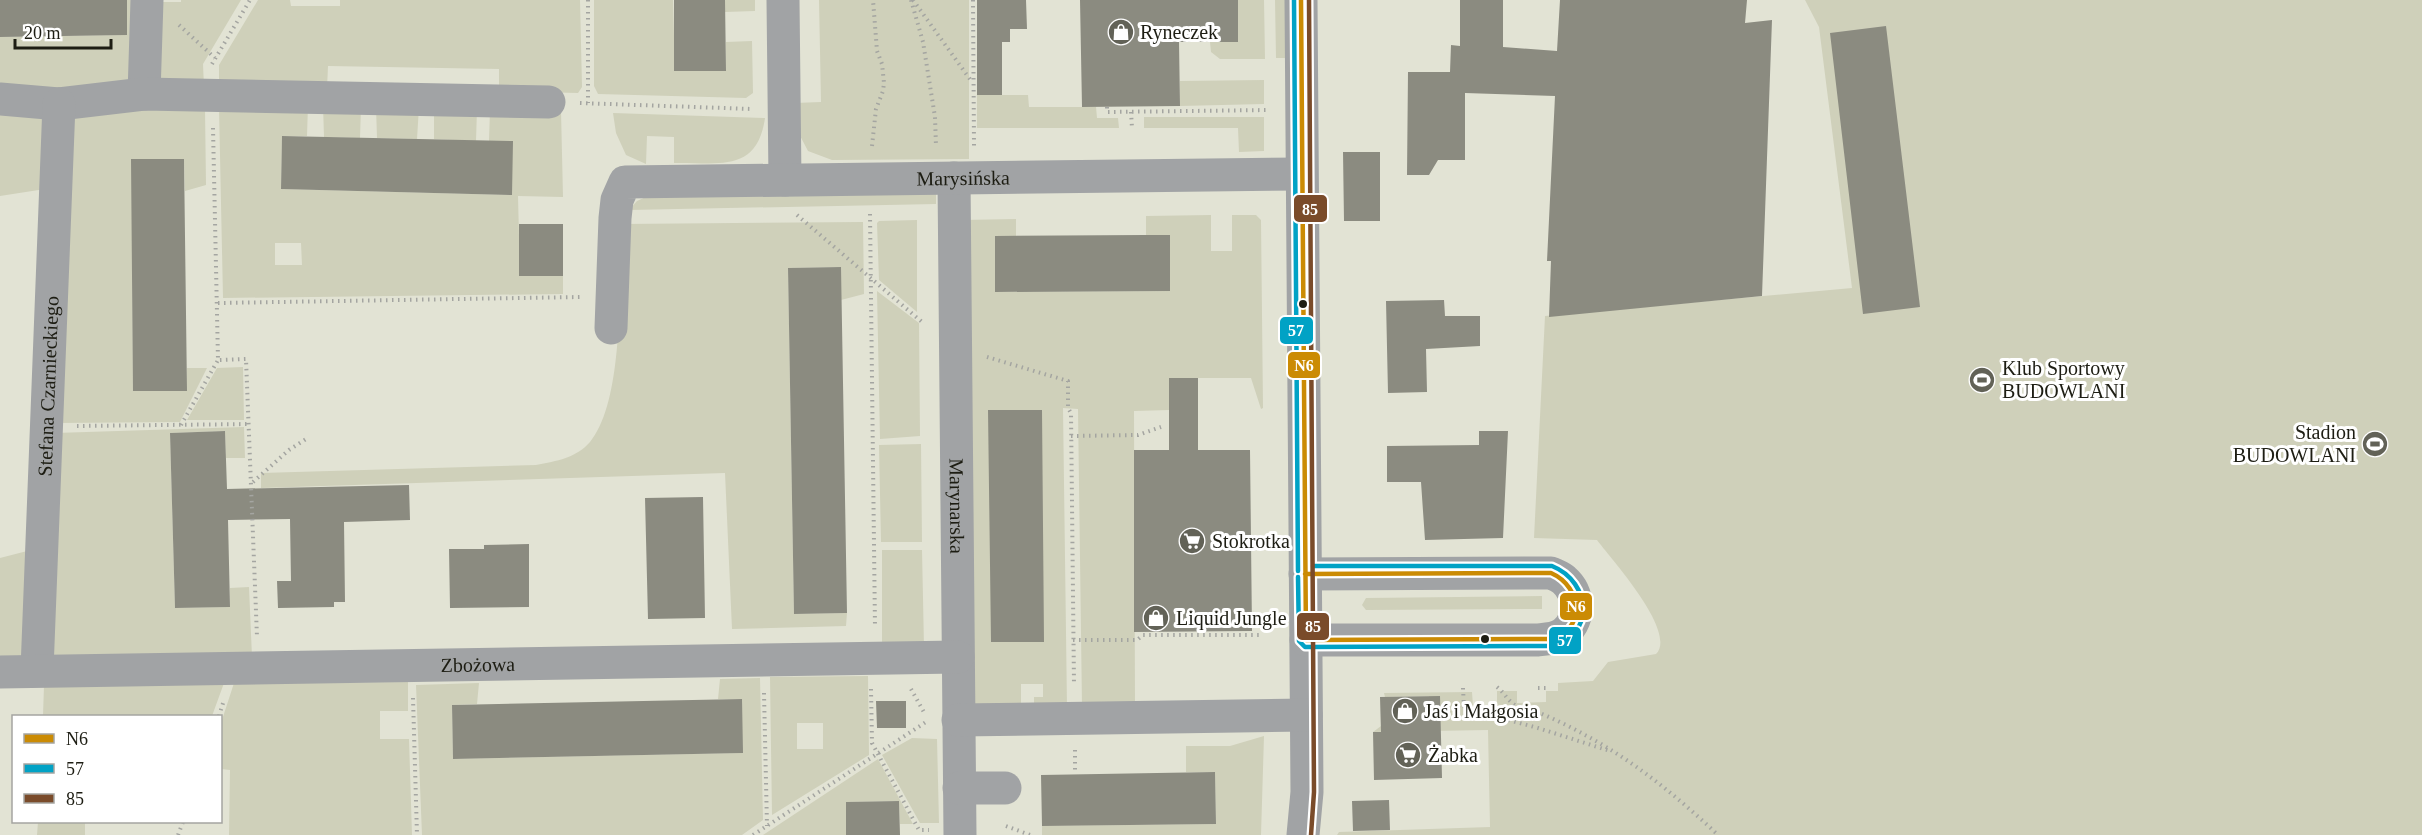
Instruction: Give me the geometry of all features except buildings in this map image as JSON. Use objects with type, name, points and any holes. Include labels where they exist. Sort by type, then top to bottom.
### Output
[{"type":"street","points":[[144,94],[147,0]]},
{"type":"street","points":[[783,0],[785,180]]},
{"type":"street","points":[[1301,0],[1306,640],[1306,792],[1303,835]]},
{"type":"street","points":[[0,99],[59,104],[144,94],[549,102]]},
{"type":"street","name":"Stefana Czarnieckiego","points":[[37,670],[59,104]]},
{"type":"street","name":"Marysińska","points":[[613,312],[615,218],[620,191],[625,182],[1301,174]]},
{"type":"street","name":"Marynarska","points":[[945,833],[959,788],[954,178]]},
{"type":"street","points":[[1305,574],[1551,573],[1564,580],[1572,590],[1576,602],[1573,623],[1565,633],[1553,638],[1306,640]]},
{"type":"street","name":"Zbożowa","points":[[0,672],[958,657]]},
{"type":"street","points":[[958,720],[1306,715]]},
{"type":"street","points":[[959,788],[1005,788]]},
{"type":"path","points":[[181,425],[218,360],[212,64],[250,0]]},
{"type":"path","points":[[588,0],[588,103]]},
{"type":"path","points":[[869,179],[876,109],[884,83],[882,64],[877,51],[873,0]]},
{"type":"path","points":[[912,0],[973,83]]},
{"type":"path","points":[[912,0],[920,27],[937,137],[954,178]]},
{"type":"path","points":[[954,178],[973,83],[973,0]]},
{"type":"path","points":[[178,24],[215,58]]},
{"type":"path","points":[[600,103],[784,110]]},
{"type":"path","points":[[1107,107],[1107,112],[1156,109],[1269,110]]},
{"type":"path","points":[[1131,112],[1132,128]]},
{"type":"path","points":[[870,214],[875,658],[871,676],[872,742],[919,830],[945,833]]},
{"type":"path","points":[[796,215],[871,281],[956,349],[1068,381],[1071,436],[1075,718]]},
{"type":"path","points":[[218,303],[613,312]]},
{"type":"path","points":[[218,360],[246,359],[258,667]]},
{"type":"path","points":[[47,426],[250,424]]},
{"type":"path","points":[[1071,436],[1138,435],[1161,427]]},
{"type":"path","points":[[252,483],[289,450],[306,439]]},
{"type":"path","points":[[1073,640],[1137,640],[1143,635],[1228,633],[1260,635]]},
{"type":"path","points":[[764,659],[767,826]]},
{"type":"path","points":[[412,664],[417,835]]},
{"type":"path","points":[[1497,687],[1508,700],[1518,707],[1533,710],[1584,734],[1616,753],[1694,812],[1718,835]]},
{"type":"path","points":[[1463,688],[1464,708],[1538,728],[1616,753]]},
{"type":"path","points":[[1538,688],[1546,688]]},
{"type":"path","points":[[753,835],[928,720],[958,720]]},
{"type":"path","points":[[1006,826],[1030,835]]},
{"type":"green space","points":[[127,0],[135,0],[129,83],[45,94],[0,91],[0,37],[127,35]]},
{"type":"green space","points":[[181,0],[241,0],[203,64],[204,87],[155,86],[155,2],[181,2]]},
{"type":"green space","points":[[258,0],[290,0],[291,6],[340,6],[340,0],[580,0],[582,87],[578,93],[499,91],[499,69],[328,66],[327,89],[219,87],[219,65]]},
{"type":"green space","points":[[594,0],[673,0],[675,71],[726,71],[726,42],[752,41],[753,93],[746,98],[598,94],[594,86]]},
{"type":"green space","points":[[725,0],[755,0],[755,11],[725,12]]},
{"type":"green space","points":[[819,0],[969,0],[969,159],[832,160],[808,151],[796,128],[795,103],[821,102]]},
{"type":"green space","points":[[1238,0],[1264,0],[1265,59],[1220,59],[1211,52],[1210,42],[1238,42]]},
{"type":"green space","points":[[1275,0],[1285,0],[1285,58],[1276,58]]},
{"type":"green space","name":"Klub Sportowy BUDOWLANI","points":[[1805,0],[2422,0],[2422,835],[1337,835],[1339,832],[1490,827],[1488,730],[1373,732],[1381,726],[1429,725],[1429,696],[1385,697],[1384,693],[1472,692],[1473,706],[1497,705],[1497,691],[1517,691],[1517,703],[1546,702],[1546,691],[1558,691],[1558,683],[1593,681],[1608,662],[1656,654],[1660,644],[1658,630],[1651,613],[1597,540],[1534,538],[1545,316],[1852,288],[1819,27]]},
{"type":"green space","points":[[1264,80],[1264,104],[1180,106],[1180,81]]},
{"type":"green space","points":[[977,95],[1028,95],[1029,107],[1096,107],[1097,118],[1118,118],[1119,128],[977,128]]},
{"type":"green space","points":[[184,101],[205,109],[206,185],[185,191],[184,159],[132,159],[133,391],[186,391],[187,368],[207,368],[180,422],[56,423],[68,115]]},
{"type":"green space","points":[[308,105],[307,136],[282,136],[281,189],[511,195],[489,141],[490,110],[561,111],[563,197],[518,196],[520,276],[563,276],[563,294],[223,298],[219,107]],"holes":[[[275,243],[301,243],[302,265],[275,265]]]},
{"type":"green space","points":[[323,105],[361,106],[360,138],[324,137]]},
{"type":"green space","points":[[376,107],[419,107],[417,139],[377,138]]},
{"type":"green space","points":[[434,108],[477,109],[476,141],[434,139]]},
{"type":"green space","points":[[0,111],[46,114],[45,189],[0,196]]},
{"type":"green space","points":[[613,113],[765,118],[761,136],[754,149],[744,157],[720,163],[674,163],[674,137],[647,136],[646,164],[626,155],[616,133]]},
{"type":"green space","points":[[1144,117],[1264,117],[1264,151],[1239,152],[1238,128],[1144,128]]},
{"type":"green space","points":[[936,192],[936,204],[629,210],[637,201],[648,196]]},
{"type":"green space","points":[[1211,215],[1211,251],[1232,251],[1232,215],[1256,215],[1261,220],[1263,408],[1261,409],[1251,378],[1170,378],[1169,410],[1134,411],[1135,705],[1082,707],[1078,409],[1063,408],[1067,707],[1034,707],[1034,697],[1043,697],[1043,684],[1021,684],[1021,707],[969,707],[962,220],[1016,219],[1016,236],[995,236],[996,292],[1170,291],[1170,235],[1146,235],[1146,216]]},
{"type":"green space","points":[[917,220],[917,312],[879,280],[877,223],[879,221]]},
{"type":"green space","points":[[863,222],[864,294],[841,300],[841,267],[788,268],[794,614],[847,613],[846,626],[732,629],[725,473],[261,488],[261,473],[536,465],[559,460],[579,452],[590,442],[601,423],[615,369],[620,306],[621,224]]},
{"type":"green space","points":[[877,291],[919,323],[920,436],[880,439]]},
{"type":"green space","points":[[243,367],[244,420],[187,420],[217,368]]},
{"type":"green space","points":[[244,427],[245,458],[226,458],[225,431],[170,433],[175,608],[230,607],[230,588],[249,587],[252,657],[48,661],[55,433]]},
{"type":"green space","points":[[921,444],[922,542],[881,542],[879,445]]},
{"type":"green space","points":[[31,550],[28,661],[0,660],[0,558]]},
{"type":"green space","points":[[882,550],[922,550],[924,647],[882,647]]},
{"type":"green space","points":[[1542,596],[1542,609],[1366,610],[1362,605],[1366,598]]},
{"type":"green space","points":[[868,676],[869,755],[772,815],[770,677]],"holes":[[[797,723],[823,723],[823,749],[797,749]]]},
{"type":"green space","points":[[760,678],[763,820],[742,835],[422,835],[416,685],[479,683],[477,704],[452,705],[453,759],[742,753],[742,699],[718,699],[720,679]]},
{"type":"green space","points":[[408,682],[408,711],[380,711],[380,739],[409,739],[412,835],[229,835],[230,770],[222,769],[222,720],[234,683]]},
{"type":"green space","points":[[224,683],[212,715],[43,715],[44,685]]},
{"type":"green space","points":[[1264,736],[1261,835],[1042,835],[1042,826],[1216,824],[1215,772],[1186,772],[1186,746],[1230,746]]},
{"type":"green space","points":[[912,738],[937,739],[939,823],[920,823],[882,755]]},
{"type":"green space","points":[[878,759],[913,824],[900,824],[899,801],[846,802],[846,835],[763,835]]},
{"type":"green space","points":[[38,823],[85,823],[85,835],[37,835]]},
{"type":"transit line","name":"57","points":[[1294,0],[1298,571]]},
{"type":"transit line","name":"N6","points":[[1301,0],[1306,640]]},
{"type":"transit line","name":"85","points":[[1309,0],[1314,792],[1311,835]]},
{"type":"transit line","name":"57","points":[[1298,577],[1299,641],[1305,647],[1549,646],[1564,641],[1575,632],[1581,621],[1583,609],[1581,596],[1575,584],[1552,566],[1313,566]]},
{"type":"transit line","name":"N6","points":[[1305,574],[1551,573],[1570,588],[1576,609],[1575,619],[1569,628],[1561,635],[1548,639],[1306,640]]},
{"type":"place","name":"Ryneczek","points":[[1121,32]]},
{"type":"place","name":"Klub Sportowy BUDOWLANI","points":[[1982,380]]},
{"type":"place","name":"Stadion BUDOWLANI","points":[[2375,444]]},
{"type":"place","name":"Stokrotka","points":[[1192,541]]},
{"type":"place","name":"Liquid Jungle","points":[[1156,618]]},
{"type":"place","name":"Jaś i Małgosia","points":[[1405,711]]},
{"type":"place","name":"Żabka","points":[[1408,755]]}]
